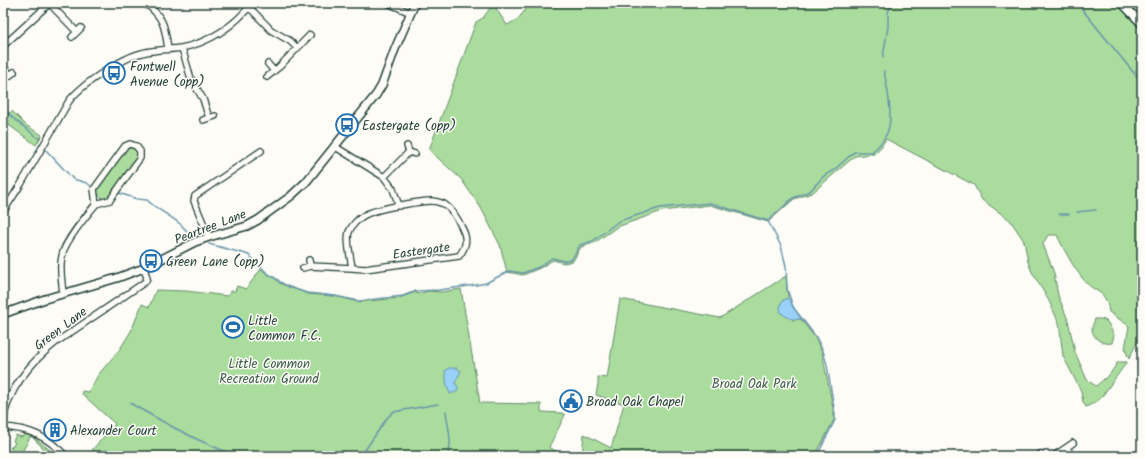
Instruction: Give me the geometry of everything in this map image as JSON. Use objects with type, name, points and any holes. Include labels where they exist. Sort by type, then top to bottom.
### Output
[{"type":"street","points":[[3,46],[49,3],[77,32]]},
{"type":"street","points":[[145,3],[160,17],[164,26],[168,49]]},
{"type":"street","points":[[388,3],[411,13]]},
{"type":"street","name":"Peartree Lane","points":[[3,314],[25,305],[117,278],[144,268],[195,242],[235,230],[258,220],[291,196],[306,182],[370,104],[382,85],[415,3]]},
{"type":"street","points":[[1122,3],[1142,24]]},
{"type":"street","points":[[3,212],[22,184],[75,93],[86,84],[132,56],[144,52],[182,48],[204,41],[220,33],[236,20],[250,5],[271,30],[290,41],[298,48]]},
{"type":"street","points":[[267,77],[310,35]]},
{"type":"street","points":[[182,48],[191,79],[212,117],[203,120]]},
{"type":"street","points":[[268,64],[274,71]]},
{"type":"street","points":[[3,66],[10,75]]},
{"type":"street","points":[[63,294],[60,268],[62,254],[67,243],[96,204],[110,200],[140,158],[140,151],[136,146],[130,144],[125,146],[94,189],[96,204]]},
{"type":"street","points":[[334,146],[384,177],[393,189],[399,206]]},
{"type":"street","points":[[384,177],[408,149],[415,154]]},
{"type":"street","points":[[209,237],[194,201],[195,196],[261,151]]},
{"type":"street","name":"Eastergate","points":[[303,268],[310,266],[365,269],[451,258],[459,256],[464,250],[466,243],[465,234],[455,214],[444,205],[432,201],[374,211],[364,216],[352,227],[348,236],[352,268]]},
{"type":"street","points":[[309,260],[310,266]]},
{"type":"street","name":"Green Lane","points":[[3,422],[4,414],[21,378],[43,352],[61,338],[145,282],[147,278],[144,268]]},
{"type":"street","points":[[3,427],[27,430],[36,433],[56,446],[66,456]]},
{"type":"street","points":[[1054,456],[1073,443]]},
{"type":"street","points":[[1067,448],[1072,456]]},
{"type":"green space","points":[[531,3],[1117,3],[1142,30],[1142,65],[1135,71],[1142,78],[1142,331],[1129,359],[1125,349],[1129,326],[1109,312],[1105,299],[1083,279],[1068,257],[1057,235],[1048,235],[1043,244],[1054,273],[1058,295],[1068,320],[1075,352],[1087,380],[1096,386],[1110,374],[1118,362],[1127,362],[1100,399],[1086,407],[1083,402],[1081,391],[1063,356],[1059,323],[1049,301],[1032,272],[1028,262],[1024,241],[1010,220],[982,200],[974,185],[886,139],[874,154],[855,156],[812,193],[794,199],[768,222],[710,205],[662,211],[617,227],[594,243],[581,247],[573,261],[564,263],[553,260],[540,268],[523,275],[507,272],[500,245],[481,208],[461,179],[429,150],[476,22],[483,18],[493,4],[507,25],[517,20]]},
{"type":"green space","points":[[3,111],[9,114],[12,111],[27,126],[42,135],[36,145],[6,123],[7,121],[3,118]]},
{"type":"green space","points":[[130,146],[138,151],[138,156],[109,199],[101,197],[96,190],[126,148]]},
{"type":"green space","name":"Little Common Recreation Ground","points":[[261,269],[276,279],[279,283],[308,294],[335,296],[358,302],[399,298],[416,292],[418,294],[428,291],[442,292],[461,289],[480,403],[541,404],[541,412],[562,413],[565,415],[549,447],[565,456],[101,456],[92,450],[115,424],[82,394],[82,391],[89,392],[98,375],[120,349],[131,331],[142,304],[149,307],[156,290],[186,291],[228,296],[230,291],[235,291],[237,286],[246,289]]},
{"type":"green space","name":"Broad Oak Park","points":[[786,276],[788,298],[782,301],[793,320],[801,319],[815,338],[822,352],[834,413],[834,420],[815,456],[582,456],[584,434],[611,448],[624,404],[596,395],[598,377],[607,378],[620,299],[720,318]]},
{"type":"green space","points":[[1095,319],[1100,319],[1108,323],[1114,335],[1112,343],[1102,342],[1094,336],[1092,329]]},
{"type":"green space","points":[[24,434],[31,436],[23,450],[29,456],[20,456],[23,454],[21,452],[18,455],[10,448],[15,443],[13,441],[16,435],[22,437]]},
{"type":"green space","points":[[32,436],[33,437],[58,456],[51,456]]},
{"type":"water","points":[[788,298],[801,319],[790,318],[781,313],[780,307],[782,301]]},
{"type":"water","points":[[449,368],[457,368],[461,371],[455,383],[458,387],[458,391],[450,394],[447,386],[445,371]]},
{"type":"waterway","points":[[883,57],[888,27],[888,12],[893,3]]},
{"type":"waterway","points":[[1077,3],[1142,83]]},
{"type":"waterway","points":[[209,244],[250,256],[267,273],[289,287],[307,293],[335,296],[359,301],[403,296],[416,291],[439,290],[476,285],[486,283],[509,271],[523,273],[539,267],[552,258],[564,261],[572,259],[580,245],[593,241],[619,221],[660,208],[710,203],[768,221],[793,198],[810,191],[824,176],[834,170],[854,152],[872,152],[881,143],[887,133],[890,119],[887,85],[884,71]]},
{"type":"waterway","points":[[3,110],[8,112],[39,139]]},
{"type":"waterway","points":[[46,150],[73,179],[87,183],[92,187]]},
{"type":"waterway","points":[[119,193],[137,199],[147,200],[179,223],[196,238]]},
{"type":"waterway","points":[[1077,212],[1096,210]]},
{"type":"waterway","points":[[1059,214],[1069,214]]},
{"type":"waterway","points":[[768,221],[781,246],[786,266],[787,289],[793,307],[816,337],[823,351],[827,365],[835,420],[817,456]]},
{"type":"waterway","points":[[130,403],[211,446],[239,456]]},
{"type":"waterway","points":[[361,456],[387,418],[393,412],[438,404]]},
{"type":"waterway","points":[[446,411],[450,440],[447,456]]},
{"type":"place","name":"Fontwell Avenue (opp)","points":[[114,73]]},
{"type":"place","name":"Eastergate (opp)","points":[[347,125]]},
{"type":"place","name":"Green Lane (opp)","points":[[151,261]]},
{"type":"place","name":"Little Common F.C.","points":[[233,327]]},
{"type":"place","name":"Broad Oak Chapel","points":[[571,401]]},
{"type":"place","name":"Alexander Court","points":[[55,430]]}]
